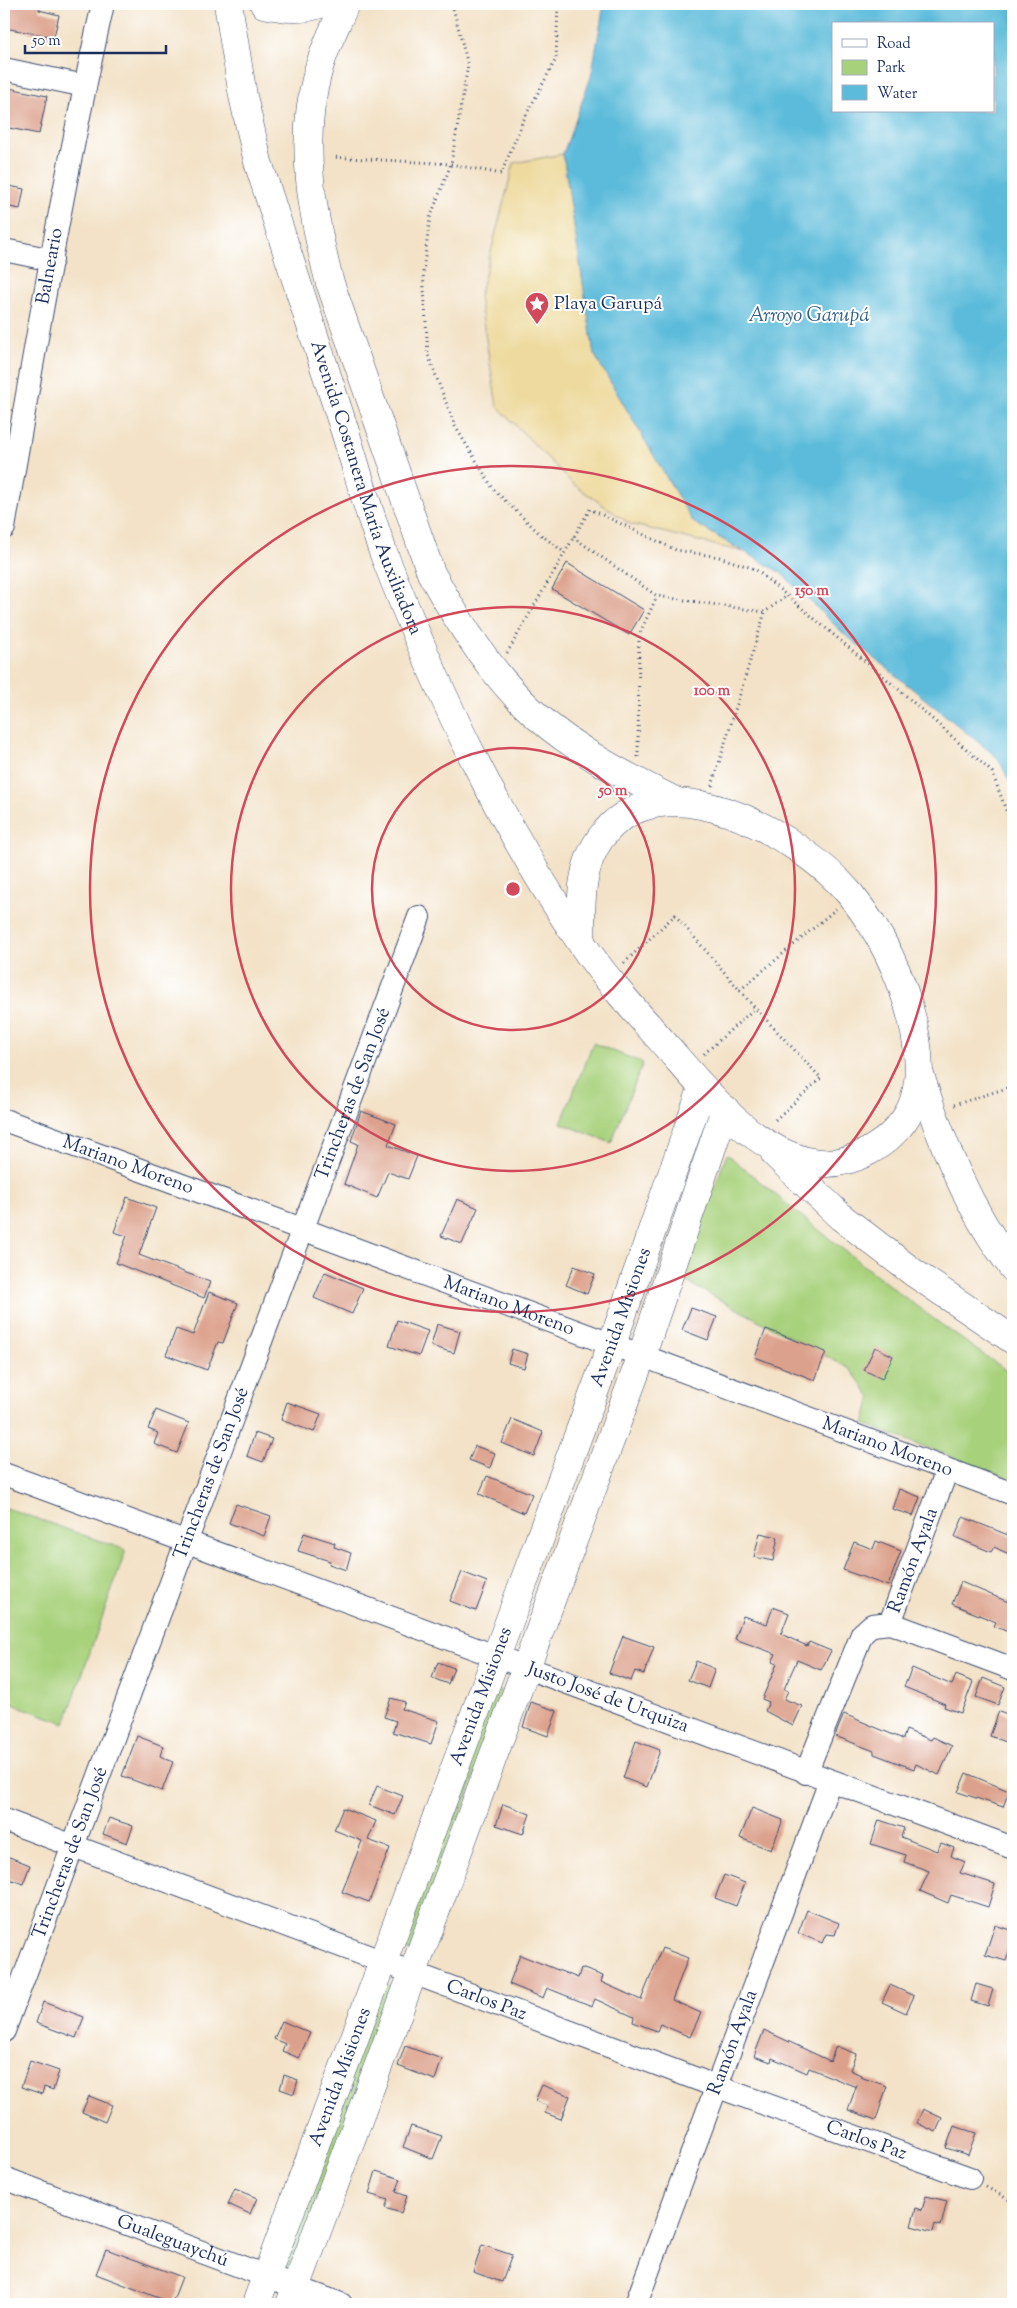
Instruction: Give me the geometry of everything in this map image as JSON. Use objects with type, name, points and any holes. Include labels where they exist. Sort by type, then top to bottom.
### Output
[{"type":"main road","name":"Avenida Costanera María Auxiliadora","points":[[228,4],[243,96],[258,162],[384,554],[449,710],[494,799],[581,942],[607,978],[694,1079],[762,1142]]},
{"type":"main road","points":[[264,4],[289,9],[312,7],[320,4]]},
{"type":"main road","name":"Avenida Costanera María Auxiliadora","points":[[344,4],[324,50],[317,74],[308,126],[311,191],[318,235],[329,280],[431,573],[450,607],[496,672],[537,716],[576,746],[674,801]]},
{"type":"main road","points":[[581,942],[584,880],[599,840],[619,819],[640,809],[674,801],[723,810],[773,832],[809,855],[852,896],[893,962],[906,997],[915,1031],[920,1074],[932,1111],[972,1208],[992,1240],[1013,1268]]},
{"type":"main road","points":[[762,1142],[798,1159],[822,1165],[845,1162],[866,1153],[890,1136],[908,1114],[915,1098],[920,1074]]},
{"type":"main road","name":"Avenida Misiones","points":[[256,2304],[612,1344],[694,1079]]},
{"type":"main road","name":"Avenida Misiones","points":[[294,2296],[642,1355],[725,1109]]},
{"type":"main road","points":[[762,1142],[841,1217],[914,1273],[1013,1340]]},
{"type":"street","name":"Balneario","points":[[4,528],[12,430],[52,260],[85,86],[103,4]]},
{"type":"street","points":[[4,69],[85,86]]},
{"type":"street","points":[[4,250],[52,260]]},
{"type":"street","name":"Trincheras de San José","points":[[4,2031],[419,916]]},
{"type":"street","name":"Mariano Moreno","points":[[4,1120],[1013,1494]]},
{"type":"street","name":"Ramón Ayala","points":[[806,1772],[862,1634],[872,1625],[890,1623],[947,1470]]},
{"type":"street","name":"Justo José de Urquiza","points":[[4,1474],[1013,1848]]},
{"type":"street","points":[[890,1623],[1013,1669]]},
{"type":"street","name":"Ramón Ayala","points":[[636,2304],[830,1781]]},
{"type":"street","name":"Carlos Paz","points":[[4,1820],[970,2178]]},
{"type":"street","name":"Gualeguaychú","points":[[4,2178],[266,2276],[294,2296],[341,2304]]},
{"type":"path","points":[[452,4],[468,65],[450,164],[430,218],[423,272],[428,355],[455,426],[494,490],[540,534],[564,552]]},
{"type":"path","points":[[308,156],[450,164],[501,174],[523,121],[556,59],[558,4]]},
{"type":"path","points":[[496,672],[590,508],[676,550],[719,557],[755,569],[896,687],[992,772],[1013,830]]},
{"type":"path","points":[[573,537],[657,596],[765,612]]},
{"type":"path","points":[[638,782],[638,635],[657,596]]},
{"type":"path","points":[[706,806],[765,612],[786,596]]},
{"type":"path","points":[[740,990],[852,896]]},
{"type":"path","points":[[607,978],[675,915],[755,1008],[821,1078],[762,1142]]},
{"type":"path","points":[[694,1079],[755,1008]]},
{"type":"path","points":[[932,1111],[1013,1086]]},
{"type":"path","points":[[970,2178],[1013,2202]]},
{"type":"green space","points":[[593,1043],[643,1063],[611,1143],[561,1123]]},
{"type":"green space","points":[[727,1154],[867,1268],[939,1323],[1013,1375],[1013,1480],[864,1424],[871,1397],[850,1369],[681,1279]]},
{"type":"green space","points":[[4,1507],[126,1550],[65,1723],[4,1701]]},
{"type":"green space","points":[[490,1687],[505,1692],[411,1952],[396,1946]]},
{"type":"green space","points":[[384,1983],[400,1989],[293,2278],[278,2272]]},
{"type":"sand","name":"Playa Garupá","points":[[563,154],[594,354],[693,522],[743,552],[630,524],[573,484],[497,406],[479,297],[514,163]]},
{"type":"water","name":"Arroyo Garupá","points":[[604,4],[1013,4],[1013,789],[998,758],[842,632],[781,573],[693,522],[594,354],[563,154],[591,77]]},
{"type":"building","points":[[4,4],[40,4],[39,10],[59,15],[54,37],[4,28]]},
{"type":"building","points":[[4,87],[47,96],[39,134],[4,127]]},
{"type":"building","points":[[4,185],[24,189],[20,209],[4,206]]},
{"type":"building","points":[[567,563],[644,610],[629,635],[552,589]]},
{"type":"building","points":[[361,1111],[396,1124],[388,1145],[417,1156],[408,1179],[388,1172],[377,1198],[344,1184],[358,1144],[351,1141]]},
{"type":"building","points":[[127,1197],[156,1208],[139,1255],[210,1282],[204,1298],[116,1263],[127,1236],[114,1232]]},
{"type":"building","points":[[457,1199],[478,1208],[462,1244],[441,1236]]},
{"type":"building","points":[[574,1266],[595,1274],[587,1294],[566,1285]]},
{"type":"building","points":[[325,1272],[363,1288],[352,1314],[314,1298]]},
{"type":"building","points":[[209,1292],[238,1303],[223,1343],[218,1342],[207,1370],[166,1355],[176,1329],[193,1335]]},
{"type":"building","points":[[691,1308],[717,1317],[708,1340],[682,1330]]},
{"type":"building","points":[[397,1320],[428,1331],[419,1356],[389,1346]]},
{"type":"building","points":[[437,1324],[460,1331],[454,1353],[431,1346]]},
{"type":"building","points":[[766,1329],[826,1352],[815,1380],[755,1357]]},
{"type":"building","points":[[875,1347],[893,1356],[882,1379],[864,1370]]},
{"type":"building","points":[[512,1349],[528,1354],[524,1368],[508,1363]]},
{"type":"building","points":[[287,1402],[321,1414],[314,1432],[281,1420]]},
{"type":"building","points":[[156,1410],[189,1423],[177,1453],[154,1444],[158,1433],[148,1429]]},
{"type":"building","points":[[512,1419],[543,1432],[534,1456],[502,1443]]},
{"type":"building","points":[[255,1433],[272,1439],[263,1462],[247,1456]]},
{"type":"building","points":[[475,1446],[495,1453],[490,1468],[469,1460]]},
{"type":"building","points":[[487,1476],[532,1494],[524,1513],[479,1494]]},
{"type":"building","points":[[899,1489],[920,1497],[913,1516],[892,1509]]},
{"type":"building","points":[[236,1504],[271,1516],[264,1536],[229,1523]]},
{"type":"building","points":[[963,1517],[1013,1537],[1013,1556],[994,1547],[991,1552],[955,1537]]},
{"type":"building","points":[[304,1533],[335,1543],[334,1547],[351,1553],[346,1570],[329,1564],[330,1561],[298,1551]]},
{"type":"building","points":[[760,1533],[778,1537],[773,1561],[754,1557]]},
{"type":"building","points":[[876,1541],[901,1551],[888,1586],[843,1570],[854,1542],[873,1549]]},
{"type":"building","points":[[462,1572],[487,1582],[476,1611],[450,1601]]},
{"type":"building","points":[[961,1582],[1013,1604],[1013,1634],[994,1626],[996,1622],[952,1604]]},
{"type":"building","points":[[773,1607],[789,1613],[781,1634],[807,1646],[809,1642],[831,1651],[821,1670],[797,1660],[784,1689],[788,1691],[784,1699],[802,1706],[793,1726],[765,1711],[769,1702],[762,1699],[777,1664],[772,1662],[776,1654],[735,1639],[743,1616],[767,1624]]},
{"type":"building","points":[[623,1636],[654,1647],[644,1674],[635,1671],[631,1681],[609,1673]]},
{"type":"building","points":[[696,1661],[715,1669],[708,1688],[688,1680]]},
{"type":"building","points":[[438,1662],[454,1668],[448,1684],[432,1678]]},
{"type":"building","points":[[912,1668],[952,1685],[956,1675],[973,1682],[961,1713],[944,1707],[945,1704],[904,1687]]},
{"type":"building","points":[[983,1678],[1005,1687],[998,1705],[976,1697]]},
{"type":"building","points":[[391,1698],[405,1702],[402,1709],[439,1721],[431,1744],[393,1732],[396,1721],[384,1717]]},
{"type":"building","points":[[531,1702],[557,1711],[548,1736],[523,1727]]},
{"type":"building","points":[[999,1711],[1013,1716],[1013,1724],[1006,1742],[990,1736]]},
{"type":"building","points":[[844,1714],[903,1739],[906,1730],[931,1740],[933,1737],[952,1746],[939,1775],[916,1764],[914,1769],[874,1754],[874,1751],[835,1736]]},
{"type":"building","points":[[137,1736],[163,1746],[160,1756],[173,1762],[162,1791],[122,1776]]},
{"type":"building","points":[[636,1741],[660,1750],[647,1787],[623,1778]]},
{"type":"building","points":[[966,1773],[1009,1791],[1003,1807],[958,1792]]},
{"type":"building","points":[[377,1786],[403,1796],[395,1815],[369,1805]]},
{"type":"building","points":[[503,1804],[530,1814],[523,1834],[496,1825]]},
{"type":"building","points":[[343,1808],[376,1821],[368,1840],[390,1848],[369,1902],[342,1892],[362,1841],[334,1830]]},
{"type":"building","points":[[752,1808],[783,1820],[771,1850],[740,1838]]},
{"type":"building","points":[[109,1818],[133,1826],[127,1843],[103,1834]]},
{"type":"building","points":[[879,1820],[904,1828],[901,1837],[937,1851],[941,1843],[954,1848],[951,1856],[965,1862],[960,1873],[995,1884],[988,1907],[951,1895],[948,1903],[920,1891],[929,1871],[904,1862],[906,1855],[871,1844]]},
{"type":"building","points":[[4,1855],[30,1865],[23,1884],[4,1877]]},
{"type":"building","points":[[724,1875],[745,1883],[736,1906],[715,1898]]},
{"type":"building","points":[[807,1910],[839,1923],[835,1935],[826,1934],[822,1943],[798,1933]]},
{"type":"building","points":[[995,1925],[1013,1931],[1013,1938],[1006,1961],[985,1955]]},
{"type":"building","points":[[662,1948],[688,1958],[672,2000],[701,2013],[690,2037],[660,2024],[657,2031],[633,2022],[634,2017],[595,1999],[592,2006],[547,1988],[543,1998],[509,1984],[520,1955],[578,1978],[581,1968],[603,1976],[601,1982],[641,2000]]},
{"type":"building","points":[[976,1984],[993,1989],[988,2006],[971,2001]]},
{"type":"building","points":[[890,1985],[914,1996],[906,2013],[882,2002]]},
{"type":"building","points":[[43,2002],[84,2017],[76,2038],[36,2023]]},
{"type":"building","points":[[282,2021],[310,2033],[299,2058],[282,2051],[285,2044],[274,2039]]},
{"type":"building","points":[[764,2030],[830,2061],[836,2046],[856,2054],[850,2070],[861,2075],[860,2077],[887,2086],[876,2120],[848,2110],[856,2087],[809,2068],[807,2073],[772,2058],[771,2062],[754,2056]]},
{"type":"building","points":[[405,2046],[442,2059],[435,2080],[398,2066]]},
{"type":"building","points":[[30,2061],[59,2071],[53,2090],[44,2087],[42,2094],[21,2087]]},
{"type":"building","points":[[284,2075],[298,2080],[294,2094],[280,2089]]},
{"type":"building","points":[[542,2085],[570,2096],[561,2119],[545,2113],[548,2106],[535,2101]]},
{"type":"building","points":[[89,2096],[112,2105],[105,2122],[82,2112]]},
{"type":"building","points":[[923,2109],[942,2118],[936,2132],[917,2123]]},
{"type":"building","points":[[411,2126],[442,2136],[433,2159],[403,2147]]},
{"type":"building","points":[[954,2126],[976,2133],[968,2155],[946,2148]]},
{"type":"building","points":[[376,2171],[401,2179],[396,2192],[407,2196],[401,2213],[385,2208],[388,2200],[369,2194]]},
{"type":"building","points":[[235,2189],[257,2198],[250,2214],[228,2204]]},
{"type":"building","points":[[926,2196],[947,2201],[941,2226],[935,2224],[933,2232],[911,2226],[916,2208],[922,2210]]},
{"type":"building","points":[[482,2245],[512,2255],[502,2282],[473,2272]]},
{"type":"building","points":[[106,2249],[182,2277],[172,2303],[96,2274]]},
{"type":"place","name":"Playa Garupá","points":[[537,325]]}]
